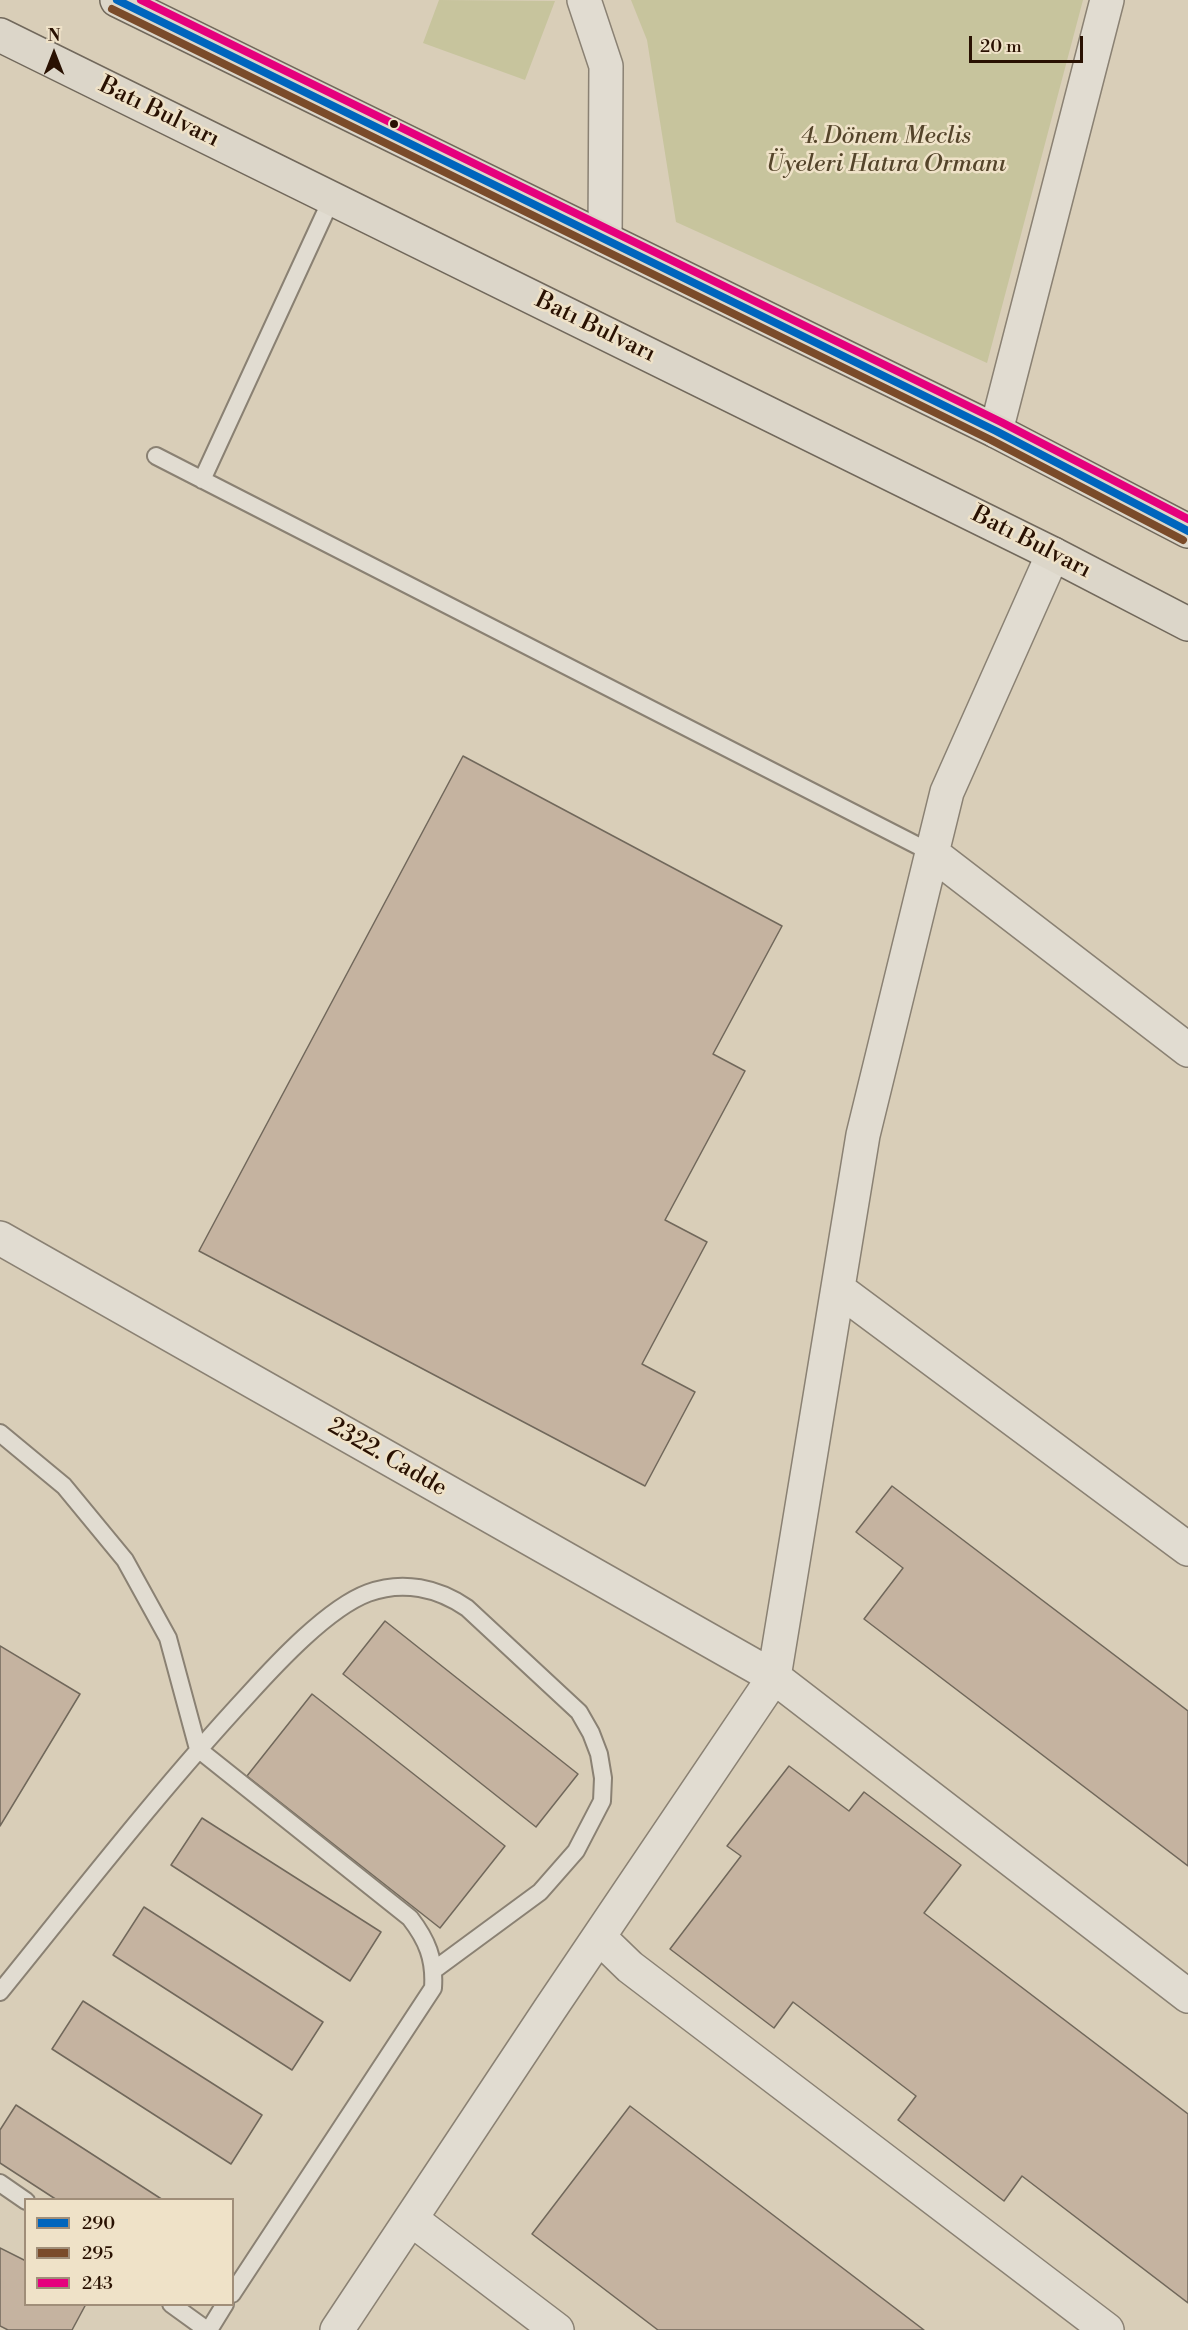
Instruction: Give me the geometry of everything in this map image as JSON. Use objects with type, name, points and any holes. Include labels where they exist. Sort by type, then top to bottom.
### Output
[{"type":"main road","points":[[117,0],[996,431],[1188,531]]},
{"type":"main road","name":"Batı Bulvarı","points":[[0,35],[1053,554],[1188,624]]},
{"type":"street","points":[[584,0],[606,66],[605,239]]},
{"type":"street","points":[[996,431],[1107,0]]},
{"type":"street","points":[[337,2330],[774,1677],[863,1135],[932,853],[948,792],[1053,554]]},
{"type":"street","points":[[932,853],[1188,1050]]},
{"type":"street","name":"2322. Cadde","points":[[0,1238],[774,1677],[1188,1996]]},
{"type":"street","points":[[838,1289],[1188,1549]]},
{"type":"street","points":[[598,1937],[630,1967],[1107,2330]]},
{"type":"street","points":[[411,2219],[557,2330]]},
{"type":"lane","points":[[202,480],[332,198]]},
{"type":"lane","points":[[156,456],[932,853]]},
{"type":"lane","points":[[0,1433],[64,1486],[125,1560],[168,1638],[188,1705],[198,1749],[410,1918],[422,1934],[431,1952],[434,1970],[433,1988],[234,2291]]},
{"type":"lane","points":[[0,1992],[198,1749],[285,1655],[346,1604],[369,1593],[394,1587],[413,1587],[450,1596],[467,1608],[579,1712],[591,1732],[599,1754],[603,1778],[602,1801],[576,1851],[540,1892],[434,1970]]},
{"type":"lane","points":[[0,2183],[24,2200]]},
{"type":"lane","points":[[174,2306],[208,2330],[224,2306]]},
{"type":"green space","points":[[439,0],[555,1],[525,80],[423,43]]},
{"type":"green space","name":"4. Dönem Meclis Üyeleri Hatıra Ormanı","points":[[631,0],[1083,0],[987,363],[676,222],[647,40]]},
{"type":"building","points":[[463,756],[782,926],[713,1054],[745,1071],[665,1220],[707,1242],[642,1364],[695,1392],[645,1486],[199,1251]]},
{"type":"building","points":[[892,1486],[1188,1711],[1188,1866],[864,1619],[903,1568],[856,1532]]},
{"type":"building","points":[[385,1621],[578,1774],[536,1827],[343,1674]]},
{"type":"building","points":[[0,1646],[80,1694],[0,1826]]},
{"type":"building","points":[[312,1694],[505,1846],[440,1928],[247,1776]]},
{"type":"building","points":[[789,1766],[849,1811],[864,1792],[961,1865],[924,1913],[1188,2114],[1188,2303],[1022,2176],[1004,2201],[898,2120],[916,2096],[793,2002],[774,2028],[670,1949],[741,1856],[727,1846]]},
{"type":"building","points":[[202,1818],[381,1932],[350,1981],[171,1865]]},
{"type":"building","points":[[144,1907],[323,2022],[292,2070],[113,1955]]},
{"type":"building","points":[[83,2001],[262,2115],[231,2164],[52,2049]]},
{"type":"building","points":[[16,2105],[160,2198],[54,2198],[0,2163],[0,2130]]},
{"type":"building","points":[[630,2106],[924,2330],[658,2330],[532,2234]]},
{"type":"building","points":[[0,2248],[24,2260],[24,2306],[85,2306],[72,2330],[8,2330],[0,2326]]},
{"type":"transit line","name":"290","points":[[117,0],[996,431],[1188,531]]},
{"type":"transit line","name":"243","points":[[141,0],[1001,422],[1188,519]]},
{"type":"transit line","name":"295","points":[[112,9],[991,440],[1183,540]]}]
